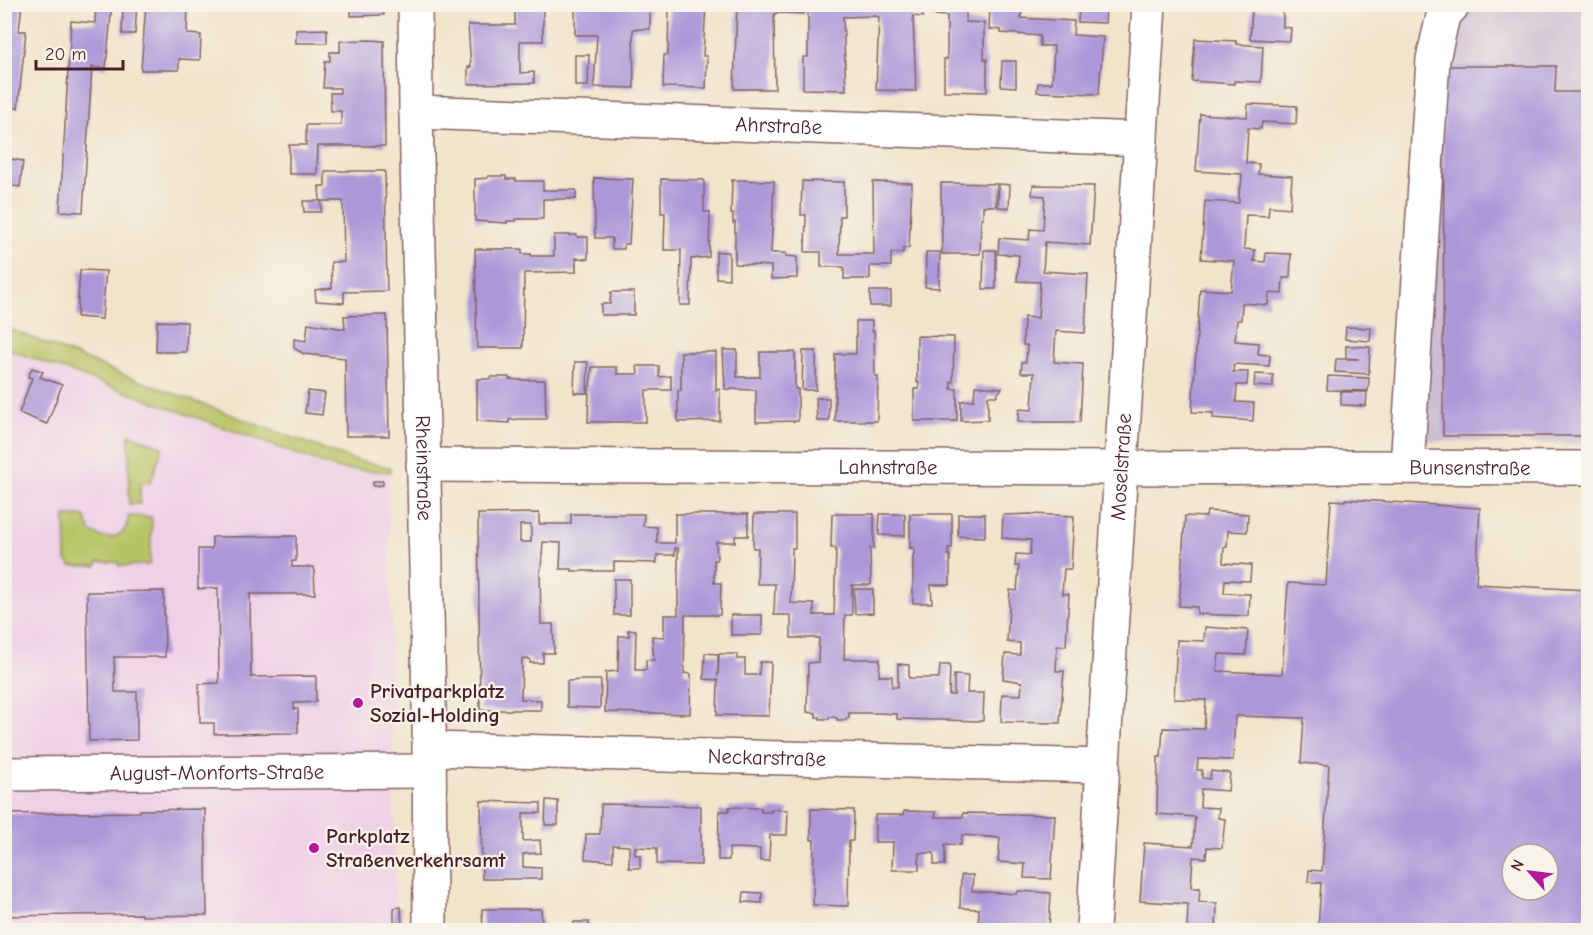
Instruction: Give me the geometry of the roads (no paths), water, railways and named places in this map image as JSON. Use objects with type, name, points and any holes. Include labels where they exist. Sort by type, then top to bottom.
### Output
[{"type":"street","name":"Rheinstraße","points":[[415,4],[430,930]]},
{"type":"street","name":"Moselstraße","points":[[1093,930],[1149,4]]},
{"type":"street","points":[[1407,467],[1433,59],[1443,16],[1454,4]]},
{"type":"street","name":"Ahrstraße","points":[[416,112],[1141,139]]},
{"type":"street","name":"Lahnstraße","points":[[423,465],[1122,468],[1352,466]]},
{"type":"street","name":"Bunsenstraße","points":[[1352,466],[1588,468]]},
{"type":"street","name":"Neckarstraße","points":[[429,760],[1103,766]]},
{"type":"street","name":"August-Monforts-Straße","points":[[4,774],[429,760]]},
{"type":"place","name":"Privatparkplatz Sozial-Holding","points":[[358,703]]},
{"type":"place","name":"Parkplatz Straßenverkehrsamt","points":[[314,848]]}]
